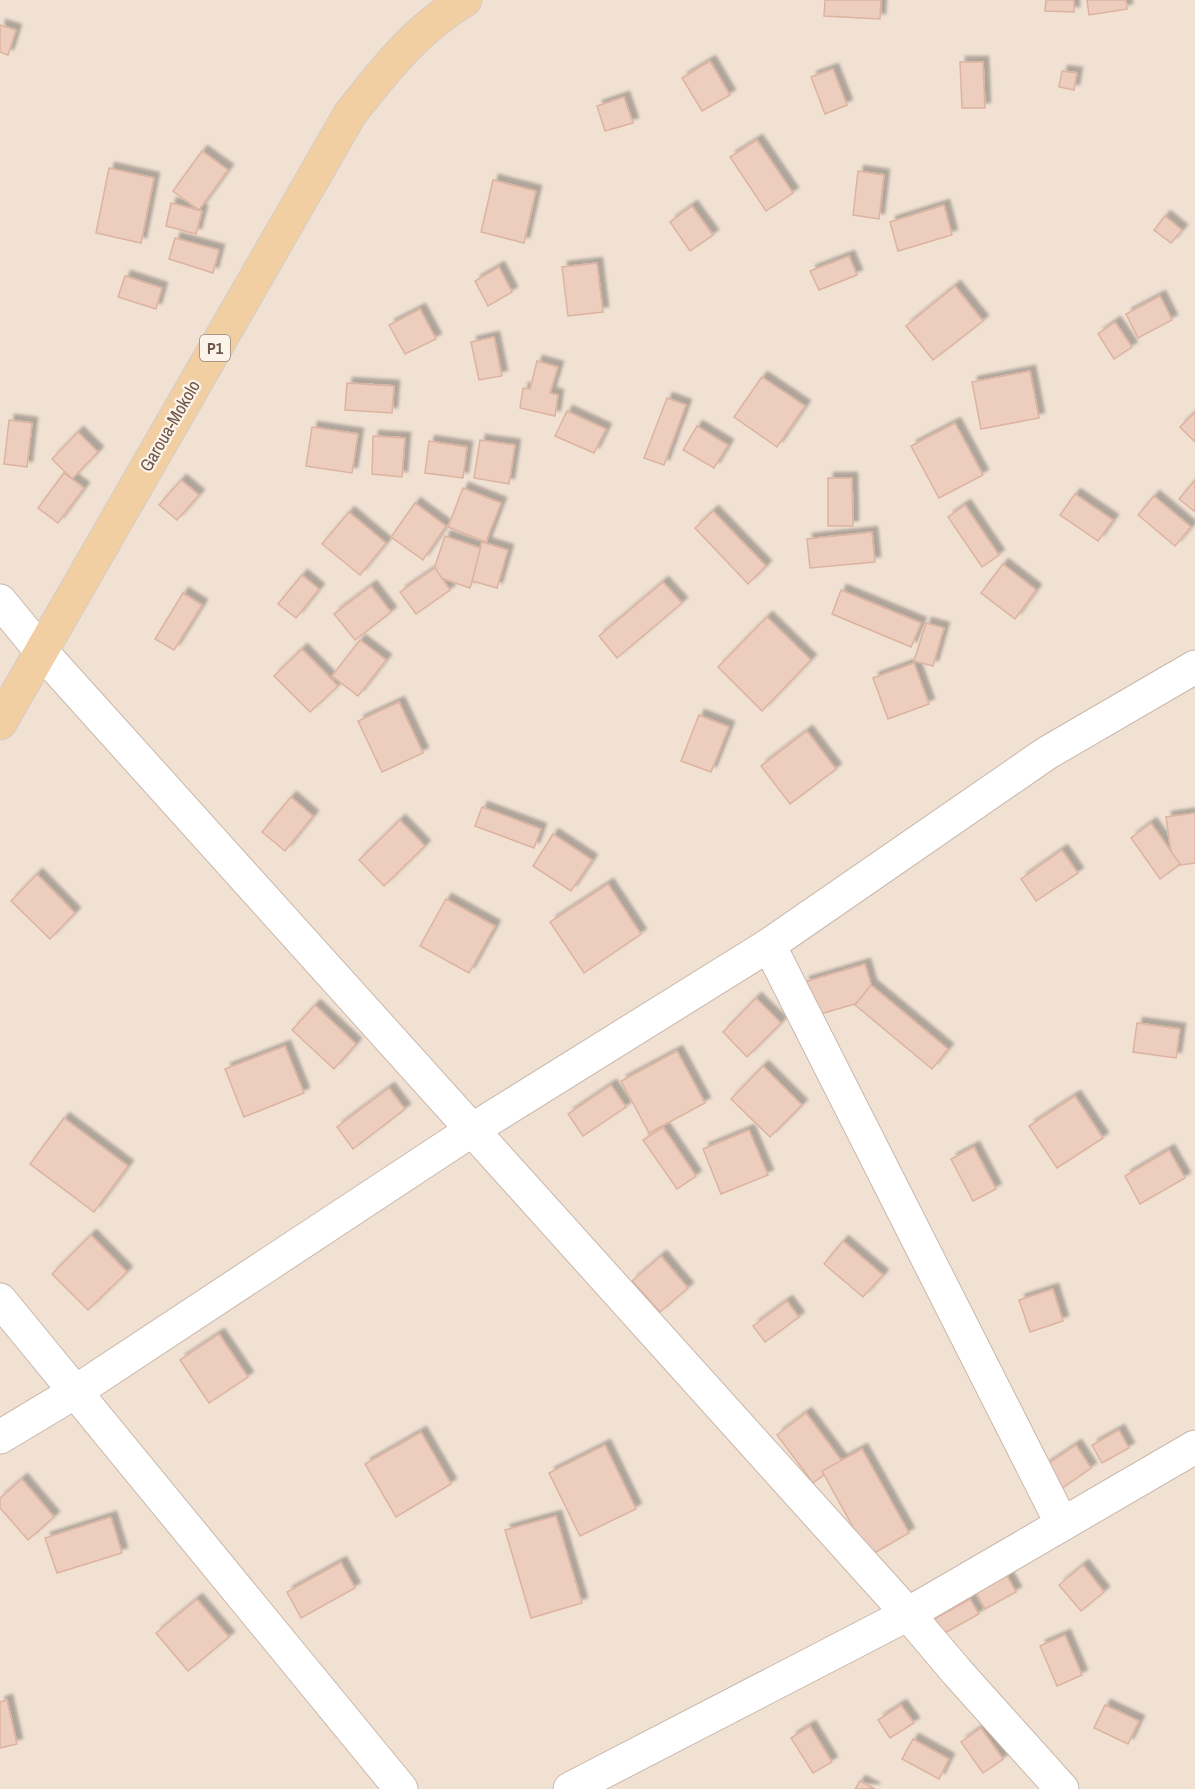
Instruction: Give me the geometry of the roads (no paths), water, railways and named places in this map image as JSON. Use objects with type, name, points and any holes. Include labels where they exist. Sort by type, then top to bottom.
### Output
[{"type":"main road","name":"Garoua-Mokolo","points":[[0,723],[350,114],[396,56],[426,27],[465,0]]},
{"type":"street","points":[[0,602],[40,651],[908,1614],[1062,1789]]},
{"type":"street","points":[[0,1437],[75,1392],[472,1130],[769,945],[1047,753],[1195,668]]},
{"type":"street","points":[[769,945],[1062,1524]]},
{"type":"street","points":[[0,1300],[400,1789]]},
{"type":"street","points":[[570,1789],[908,1614],[1195,1447]]}]
